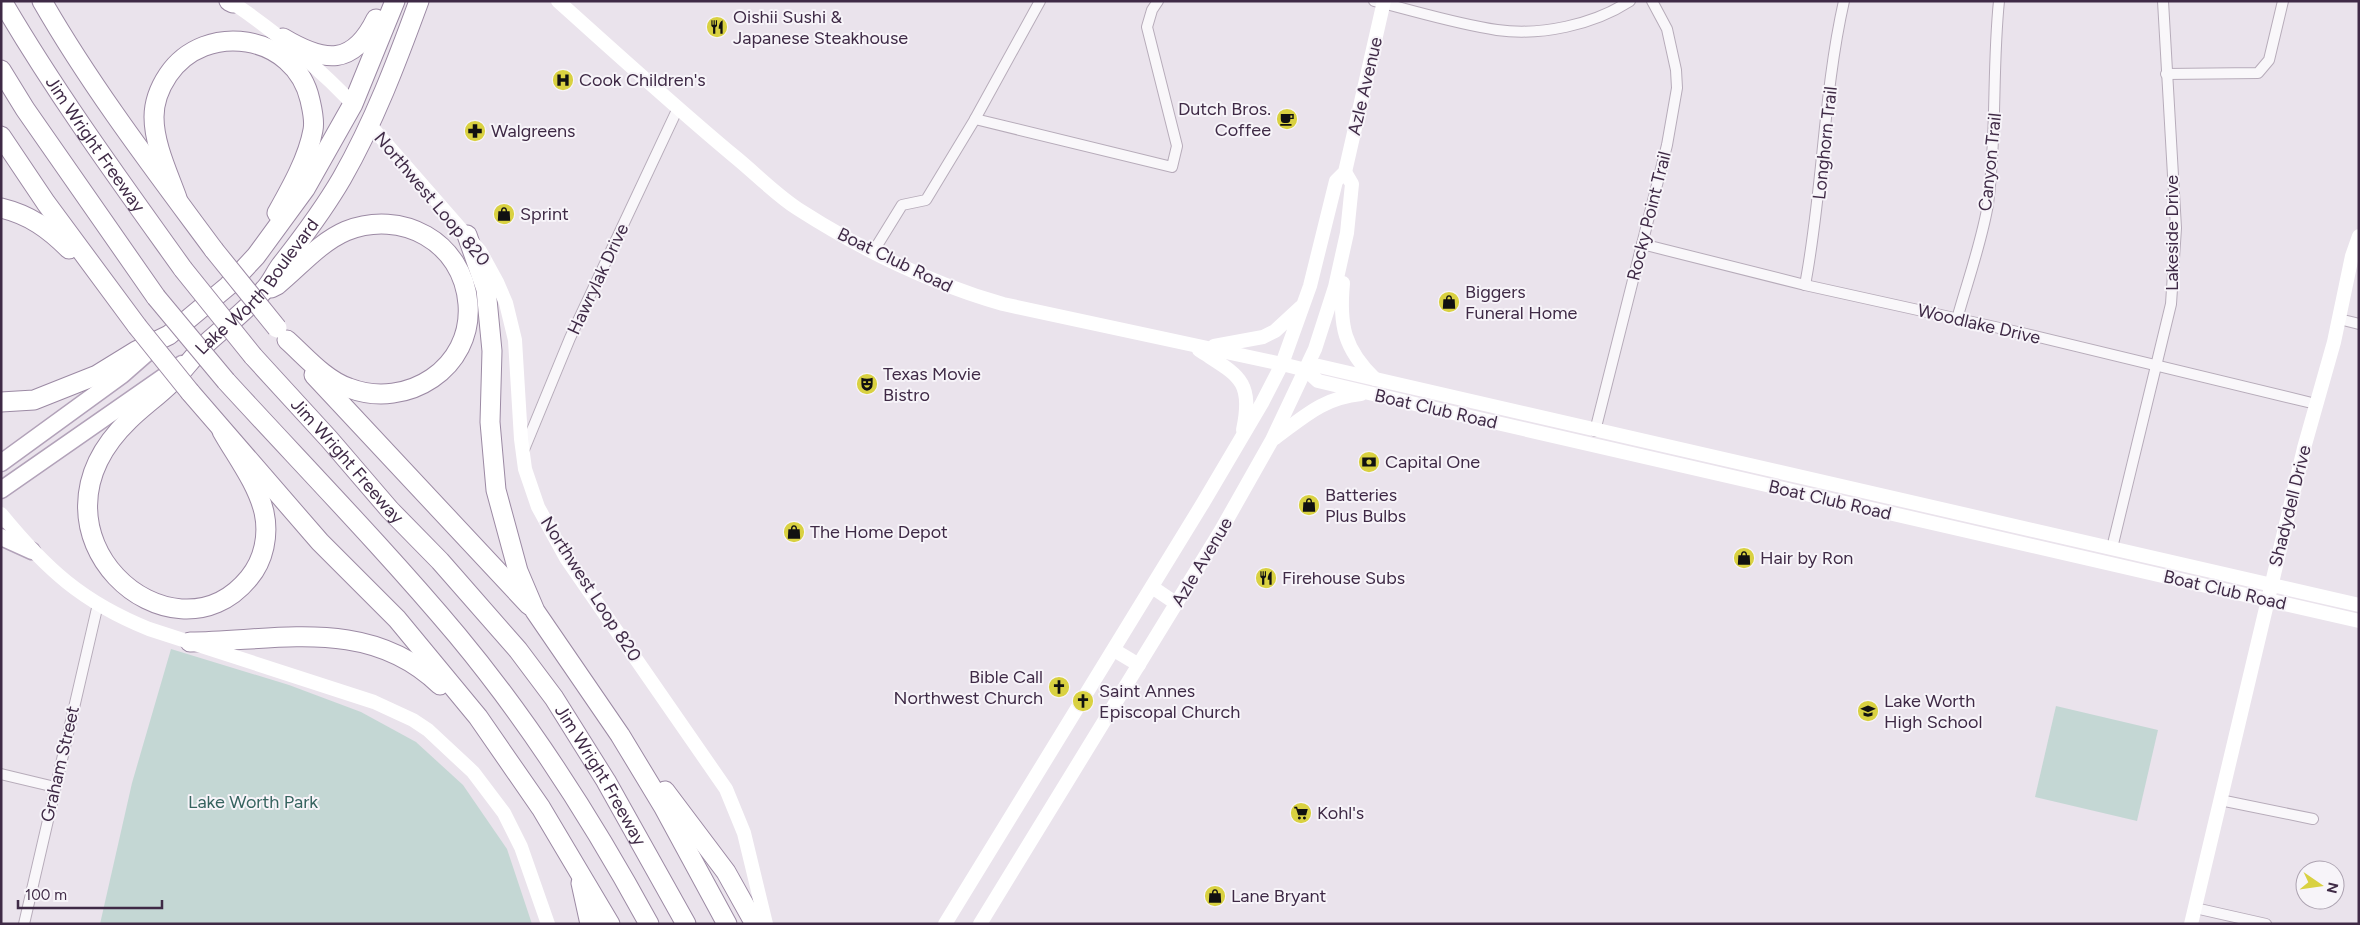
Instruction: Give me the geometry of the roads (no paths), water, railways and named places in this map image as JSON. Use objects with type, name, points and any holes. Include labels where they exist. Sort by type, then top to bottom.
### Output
[{"type":"highway","name":"Jim Wright Freeway","points":[[2,1],[40,67],[183,269],[253,356],[329,439],[390,510],[440,561],[518,650],[554,698],[600,773],[686,924]]},
{"type":"highway","points":[[42,1],[150,165],[177,198],[214,250],[320,381],[535,611],[620,735],[663,806],[727,924]]},
{"type":"highway","points":[[283,38],[317,55],[344,54],[358,48],[367,38],[381,10],[394,1]]},
{"type":"highway","name":"Lake Worth Boulevard","points":[[169,334],[228,286],[287,217],[305,190],[353,104],[394,1]]},
{"type":"highway","name":"Lake Worth Boulevard","points":[[189,360],[265,290],[335,190],[370,125],[406,40],[419,1]]},
{"type":"highway","points":[[177,198],[156,132],[154,116],[156,98],[174,65],[187,54],[203,46],[227,40],[244,40],[273,50],[290,62],[302,77],[313,113],[313,129],[304,158],[280,208],[228,286]]},
{"type":"highway","name":"Jim Wright Freeway","points":[[1,70],[25,109],[156,297],[226,380],[458,636],[516,712],[596,830],[649,924]]},
{"type":"highway","points":[[1,136],[46,203],[137,326],[222,431],[320,542],[397,619],[478,716],[541,808],[578,867],[610,924]]},
{"type":"highway","points":[[1,208],[21,213],[41,224],[76,256],[95,282],[122,305]]},
{"type":"highway","points":[[265,290],[277,285],[325,245],[344,232],[381,223],[403,225],[432,240],[458,268],[466,289],[467,322],[455,354],[436,376],[413,390],[380,396],[348,388],[321,370],[282,334]]},
{"type":"highway","points":[[467,235],[486,289],[492,351],[490,422],[496,490],[508,538],[535,611]]},
{"type":"highway","points":[[1,402],[34,400],[79,383],[169,334]]},
{"type":"highway","points":[[189,360],[171,383],[112,436],[98,458],[88,487],[87,514],[92,538],[101,560],[117,578],[137,594],[160,606],[184,609],[206,607],[224,600],[241,589],[255,571],[264,549],[266,530],[264,511],[249,478],[222,431]]},
{"type":"highway","points":[[190,642],[234,641],[304,635],[354,640],[395,654],[422,669],[457,702],[478,716]]},
{"type":"highway","points":[[620,735],[707,844],[738,891],[755,924]]},
{"type":"highway","points":[[578,867],[590,924]]},
{"type":"main road","name":"Boat Club Road","points":[[558,1],[678,108],[796,208],[873,252],[930,280],[993,301],[1306,370],[1318,381],[1372,394],[2359,621]]},
{"type":"main road","points":[[231,2],[283,38],[331,81],[353,104]]},
{"type":"main road","name":"Azle Avenue","points":[[945,924],[1241,440],[1282,364],[1318,259],[1336,181],[1345,172],[1380,2]]},
{"type":"main road","name":"Northwest Loop 820","points":[[370,125],[486,259],[497,282],[512,328],[516,353],[523,453],[533,496],[550,531],[726,789],[744,833],[766,924]]},
{"type":"main road","name":"Azle Avenue","points":[[980,924],[1177,604],[1272,440],[1306,370],[1323,327],[1347,233],[1352,184],[1345,172]]},
{"type":"main road","points":[[1347,233],[1341,300],[1344,333],[1351,353],[1375,379]]},
{"type":"main road","name":"Shadydell Drive","points":[[2191,924],[2267,600],[2339,318],[2352,256],[2359,236]]},
{"type":"main road","name":"Azle Avenue","points":[[1192,345],[1214,346],[1263,337],[1275,331],[1303,305]]},
{"type":"main road","name":"Lake Worth Boulevard","points":[[1,462],[122,375],[169,334]]},
{"type":"main road","name":"Azle Avenue","points":[[1192,345],[1235,372],[1243,384],[1247,400],[1241,440]]},
{"type":"main road","name":"Lake Worth Boulevard","points":[[1,490],[189,360]]},
{"type":"main road","name":"Boat Club Road","points":[[1306,370],[1319,366],[1595,431],[2359,605]]},
{"type":"main road","points":[[1272,440],[1316,407],[1328,401],[1340,397],[1372,394]]},
{"type":"main road","points":[[1,514],[32,551],[63,581],[98,604],[132,622],[374,702],[413,720],[428,730],[473,772],[504,813],[521,848],[548,924]]},
{"type":"main road","points":[[1,537],[32,551]]},
{"type":"main road","points":[[1152,587],[1177,604]]},
{"type":"main road","points":[[1114,650],[1139,665]]},
{"type":"street","points":[[873,252],[902,205],[926,200],[975,119],[1040,1]]},
{"type":"street","points":[[975,119],[1172,167],[1176,146],[1147,26],[1152,10],[1158,1]]},
{"type":"street","points":[[1380,2],[1498,30],[1543,31],[1583,22],[1630,1]]},
{"type":"street","name":"Rocky Point Trail","points":[[1595,431],[1667,145],[1677,88],[1676,70],[1667,29],[1652,1]]},
{"type":"street","name":"Longhorn Trail","points":[[1805,285],[1818,207],[1829,95],[1844,1]]},
{"type":"street","name":"Canyon Trail","points":[[1957,319],[1987,206],[1995,134],[1997,28],[2000,1]]},
{"type":"street","name":"Lakeside Drive","points":[[2112,548],[2158,365],[2171,304],[2175,265],[2176,228],[2163,1]]},
{"type":"street","points":[[2166,74],[2258,73],[2269,60],[2283,1]]},
{"type":"street","name":"Hawrylak Drive","points":[[523,453],[574,330],[678,108]]},
{"type":"street","name":"Woodlake Drive","points":[[1642,244],[1805,285],[2158,365],[2316,404]]},
{"type":"street","points":[[2339,318],[2359,324]]},
{"type":"street","name":"Graham Street","points":[[24,924],[98,604]]},
{"type":"street","points":[[1,774],[55,787]]},
{"type":"street","points":[[2220,800],[2313,819]]},
{"type":"street","points":[[2195,908],[2266,924]]},
{"type":"place","name":"Oishii Sushi & Japanese Steakhouse","points":[[717,27]]},
{"type":"place","name":"Cook Children's","points":[[563,80]]},
{"type":"place","name":"Dutch Bros. Coffee","points":[[1287,119]]},
{"type":"place","name":"Walgreens","points":[[475,131]]},
{"type":"place","name":"Sprint","points":[[504,214]]},
{"type":"place","name":"Biggers Funeral Home","points":[[1449,302]]},
{"type":"place","name":"Texas Movie Bistro","points":[[867,384]]},
{"type":"place","name":"Capital One","points":[[1369,462]]},
{"type":"place","name":"Batteries Plus Bulbs","points":[[1309,505]]},
{"type":"place","name":"The Home Depot","points":[[794,532]]},
{"type":"place","name":"Hair by Ron","points":[[1744,558]]},
{"type":"place","name":"Firehouse Subs","points":[[1266,578]]},
{"type":"place","name":"Bible Call Northwest Church","points":[[1059,687]]},
{"type":"place","name":"Saint Annes Episcopal Church","points":[[1083,701]]},
{"type":"place","name":"Lake Worth High School","points":[[1868,711]]},
{"type":"place","name":"Kohl's","points":[[1301,813]]},
{"type":"place","name":"Lane Bryant","points":[[1215,896]]},
{"type":"park label","name":"Lake Worth Park","points":[[253,802]]}]
